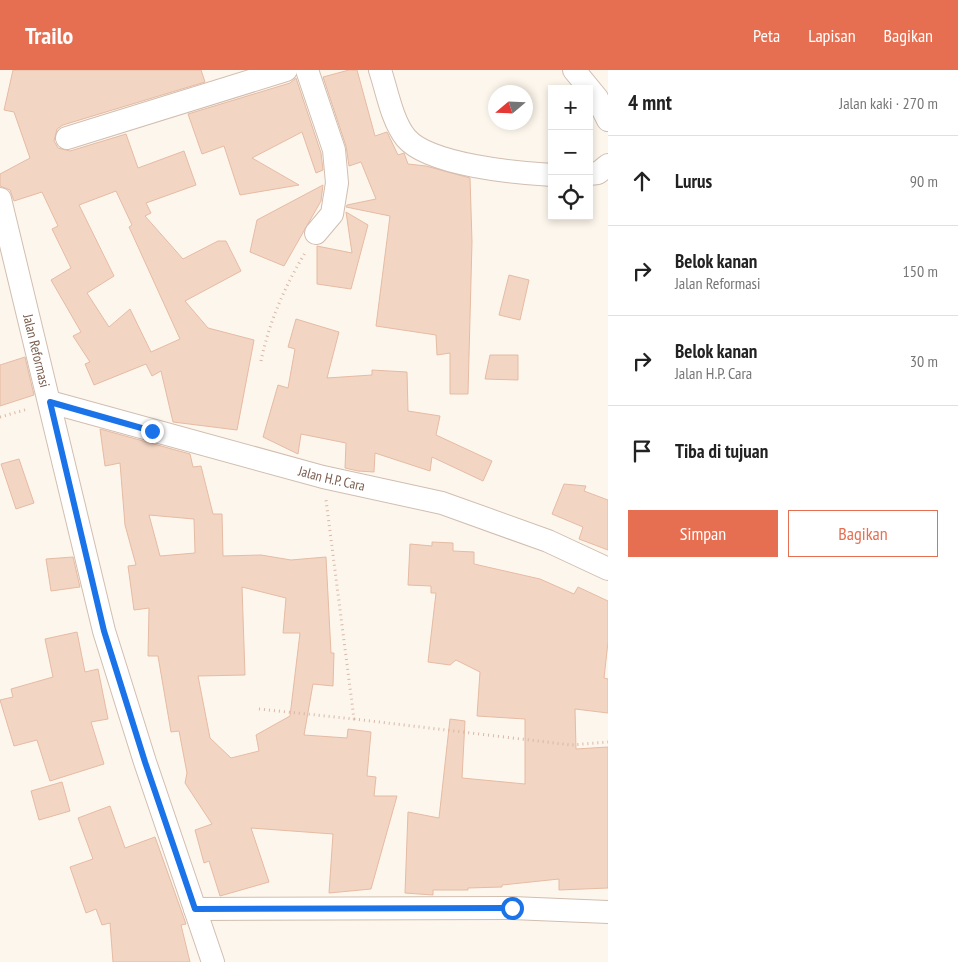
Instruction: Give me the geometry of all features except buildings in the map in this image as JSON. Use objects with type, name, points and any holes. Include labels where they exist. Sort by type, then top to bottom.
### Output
[{"type":"street","points":[[68,138],[286,70]]},
{"type":"street","points":[[307,70],[334,150],[337,183],[332,214],[316,233]]},
{"type":"street","points":[[380,70],[405,137],[418,150],[452,160],[488,167],[548,174]]},
{"type":"street","points":[[574,70],[597,98],[608,120]]},
{"type":"street","points":[[593,174],[598,173],[608,165]]},
{"type":"street","name":"Jalan Reformasi","points":[[0,199],[104,631],[145,762],[213,962]]},
{"type":"street","name":"Jalan H.P. Cara","points":[[50,402],[323,477],[442,503],[548,541],[608,569]]},
{"type":"street","points":[[195,909],[512,908],[608,912]]},
{"type":"path","points":[[261,361],[265,344],[288,280],[316,233]]},
{"type":"path","points":[[323,477],[354,719]]},
{"type":"path","points":[[259,709],[571,745],[608,742]]},
{"type":"route","points":[[152,431],[50,402],[104,631],[145,762],[195,909],[512,908]]}]
